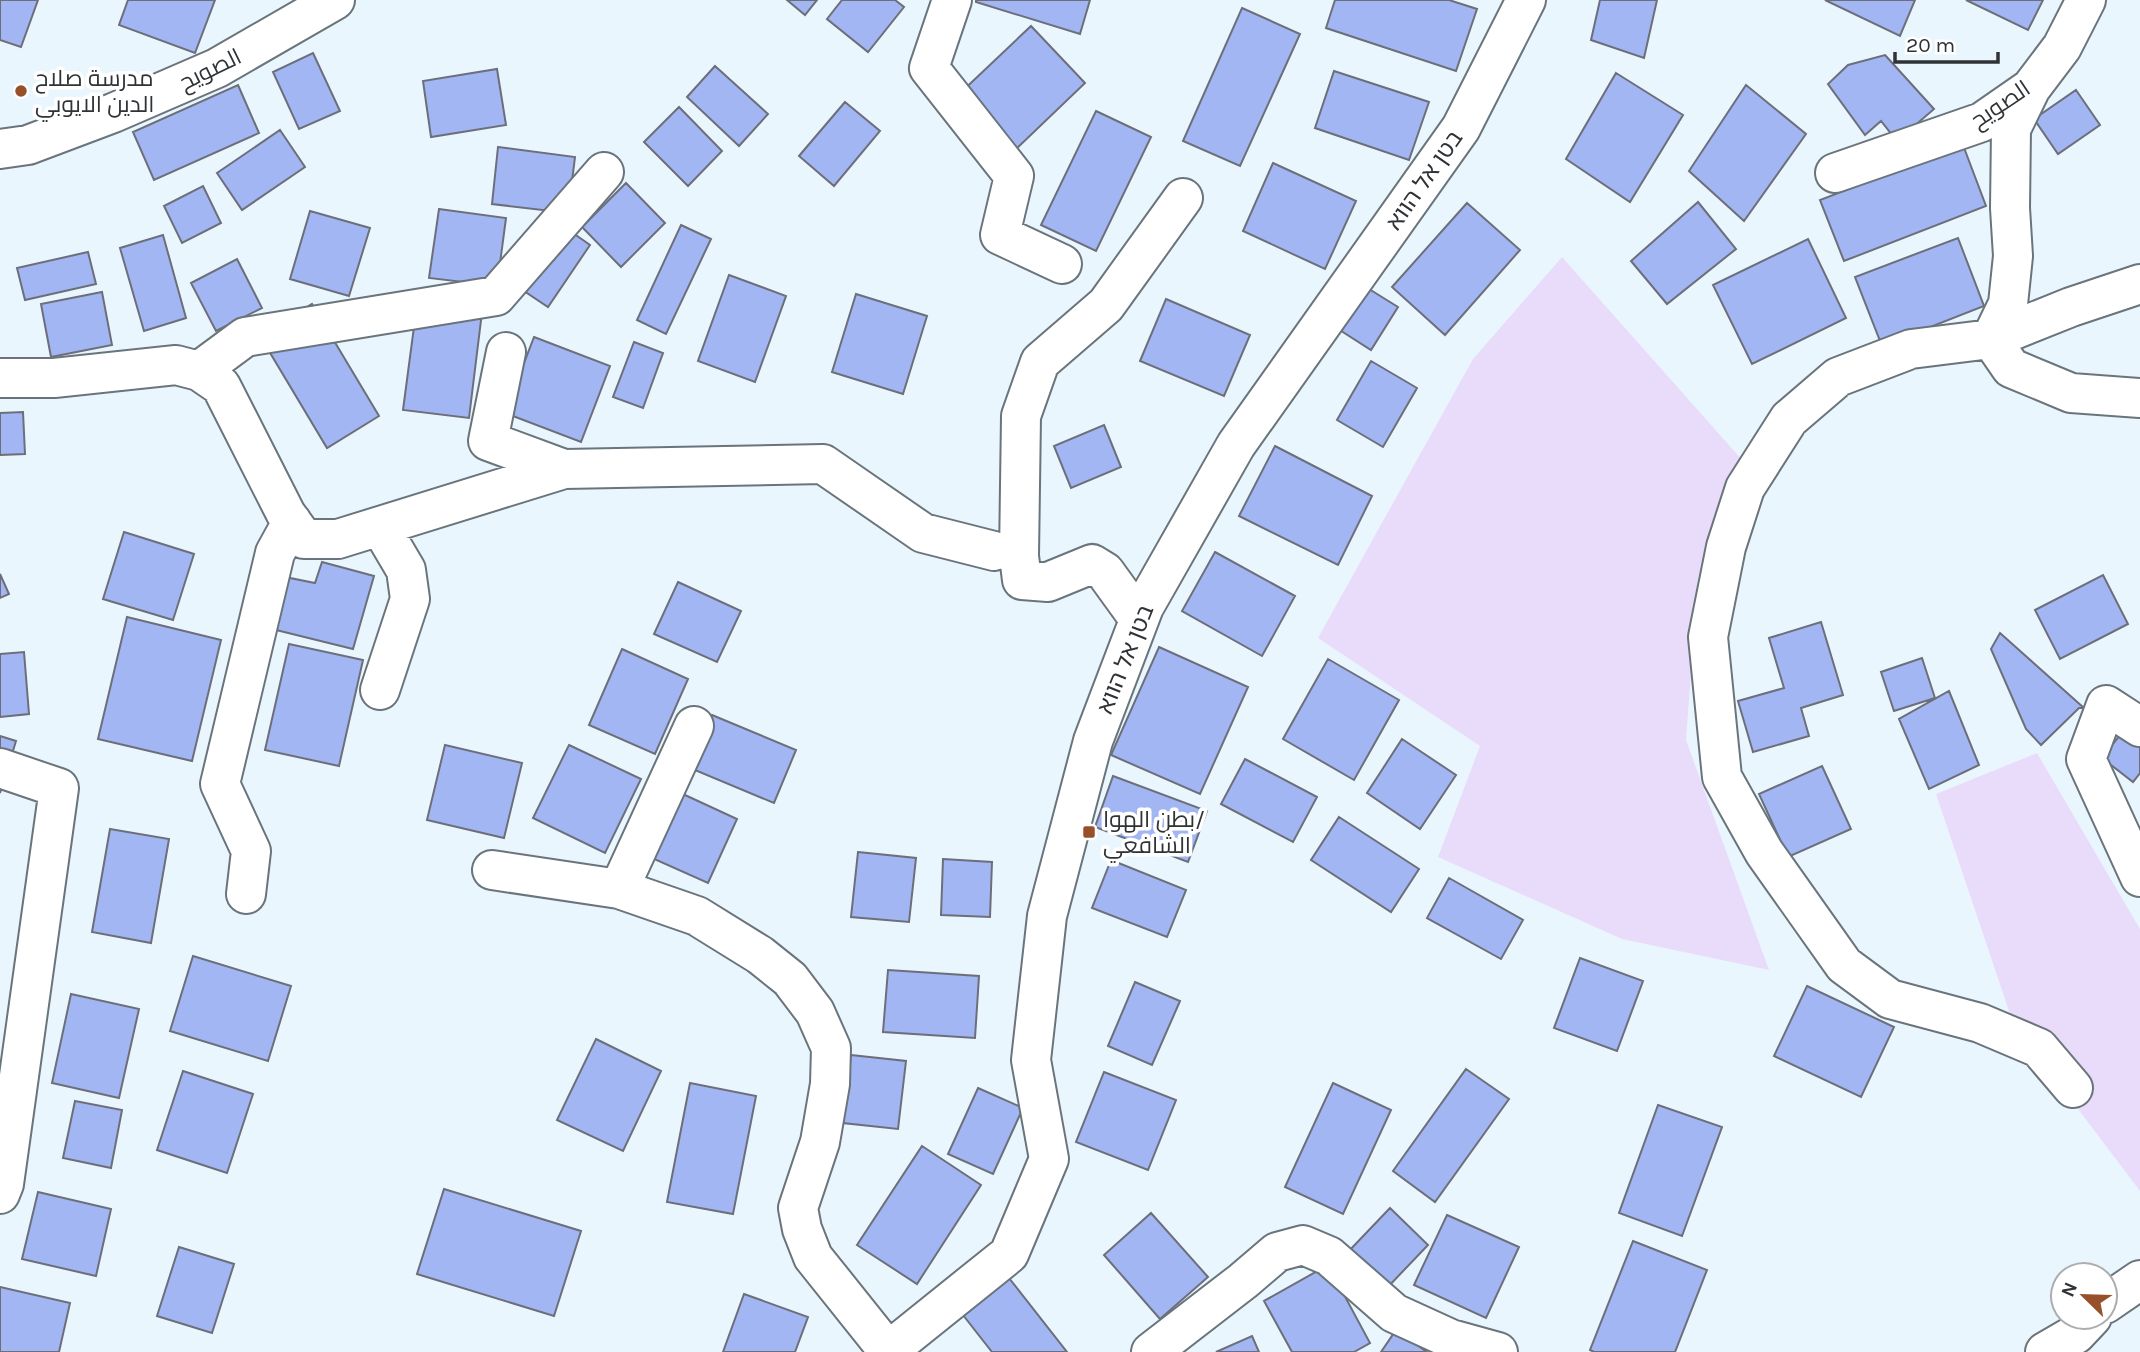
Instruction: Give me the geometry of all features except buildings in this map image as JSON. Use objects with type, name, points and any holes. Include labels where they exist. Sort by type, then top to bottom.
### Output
[{"type":"street","name":"الصويح","points":[[0,149],[28,145],[113,113],[216,68],[335,0]]},
{"type":"street","points":[[953,0],[929,68],[1014,176],[1000,235],[1062,264]]},
{"type":"street","name":"בטן אל הווא","points":[[888,1351],[1009,1254],[1049,1159],[1031,1060],[1047,916],[1093,741],[1144,607],[1236,446],[1461,128],[1526,0]]},
{"type":"street","name":"الصويح","points":[[1835,173],[1982,122],[2031,88],[2062,47],[2086,0]]},
{"type":"street","points":[[1991,339],[2008,304],[2013,256],[2010,208],[2011,129],[2031,88]]},
{"type":"street","points":[[199,371],[245,338],[496,296],[604,172]]},
{"type":"street","points":[[1139,620],[1105,572],[1092,564],[1048,582],[1022,580],[1019,556],[1021,416],[1040,362],[1106,305],[1183,198]]},
{"type":"street","points":[[2073,1088],[2039,1048],[1980,1023],[1890,999],[1844,965],[1765,852],[1722,776],[1708,637],[1726,547],[1745,488],[1790,419],[1838,377],[1911,349],[1991,339],[2071,307],[2140,284]]},
{"type":"street","points":[[1991,339],[2011,368],[2071,393],[2140,398]]},
{"type":"street","points":[[506,352],[488,441],[564,469]]},
{"type":"street","points":[[0,378],[54,378],[176,365],[199,371],[221,386],[286,514],[304,538],[338,539],[564,469],[823,464],[923,533],[994,551]]},
{"type":"street","points":[[246,894],[251,850],[219,784],[275,553],[292,522]]},
{"type":"street","points":[[380,526],[405,570],[410,600],[380,690]]},
{"type":"street","points":[[2140,727],[2106,705],[2086,759],[2140,877]]},
{"type":"street","points":[[619,889],[694,726]]},
{"type":"street","points":[[0,768],[59,788],[14,1119],[0,1194]]},
{"type":"street","points":[[492,870],[619,889],[697,916],[760,955],[790,979],[815,1012],[831,1048],[830,1084],[820,1142],[798,1208],[802,1229],[813,1257],[888,1351]]},
{"type":"street","points":[[1151,1352],[1277,1252],[1303,1245],[1329,1256],[1394,1313],[1451,1339],[1498,1352]]},
{"type":"street","points":[[2119,1294],[2140,1280]]},
{"type":"street","points":[[2045,1352],[2079,1331]]},
{"type":"shaded area","points":[[1562,257],[1744,462],[1698,578],[1686,740],[1769,970],[1622,939],[1438,857],[1480,746],[1318,638],[1473,359]]},
{"type":"shaded area","points":[[2037,753],[2140,929],[2140,1191],[2013,1023],[1936,794]]},
{"type":"place","name":"مدرسة صلاح الدين الايوبي","points":[[21,91]]},
{"type":"place","name":"بطن الهوا/ الشافعي","points":[[1089,832]]}]
